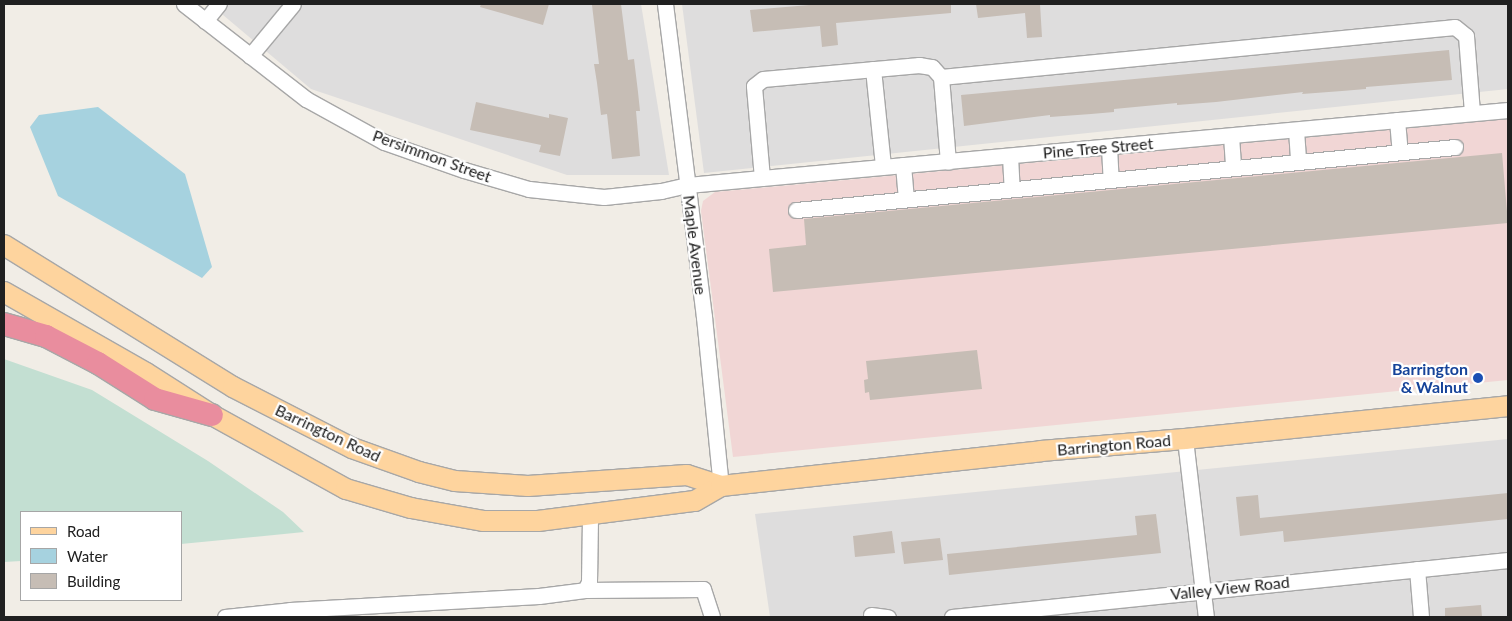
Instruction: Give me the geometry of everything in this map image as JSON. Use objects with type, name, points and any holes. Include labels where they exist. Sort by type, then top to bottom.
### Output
[{"type":"highway","points":[[4,324],[46,336],[98,363],[155,400],[212,415]]},
{"type":"main road","name":"Barrington Road","points":[[4,245],[233,387],[352,448],[419,472],[455,481],[528,486],[687,475],[721,486]]},
{"type":"main road","name":"Barrington Road","points":[[4,292],[146,373],[212,415],[346,489],[411,508],[483,521],[538,521],[695,501],[721,486],[1041,451],[1185,439],[1508,406]]},
{"type":"street","name":"Persimmon Street","points":[[184,4],[306,99],[384,142],[464,170],[528,189],[604,197],[661,191],[688,185]]},
{"type":"street","points":[[205,21],[219,4]]},
{"type":"street","points":[[250,56],[293,4]]},
{"type":"street","name":"Maple Avenue","points":[[665,4],[704,317],[721,486]]},
{"type":"street","points":[[941,77],[1456,27],[1466,36],[1472,113]]},
{"type":"street","points":[[762,178],[754,86],[763,79],[918,65],[932,67],[941,77],[948,162]]},
{"type":"street","points":[[873,69],[882,166]]},
{"type":"street","name":"Pine Tree Street","points":[[688,185],[1508,110]]},
{"type":"street","points":[[1397,120],[1400,152]]},
{"type":"street","points":[[1296,130],[1298,162]]},
{"type":"street","points":[[1231,136],[1233,168]]},
{"type":"street","points":[[1109,147],[1111,180]]},
{"type":"street","points":[[796,210],[1455,147]]},
{"type":"street","points":[[1010,156],[1012,189]]},
{"type":"street","points":[[903,165],[906,199]]},
{"type":"street","points":[[1185,439],[1206,617]]},
{"type":"street","points":[[585,590],[589,582],[590,515]]},
{"type":"street","name":"Valley View Road","points":[[952,617],[1508,560]]},
{"type":"street","points":[[1417,569],[1421,617]]},
{"type":"street","points":[[225,617],[290,610],[415,610],[585,590],[703,588],[712,617]]},
{"type":"street","points":[[871,615],[888,617]]},
{"type":"shaded area","points":[[210,4],[641,4],[669,175],[567,175],[311,89]]},
{"type":"shaded area","points":[[682,4],[1508,4],[1508,89],[704,173]]},
{"type":"shaded area","points":[[1508,119],[1508,380],[733,457],[701,211],[703,201],[715,192]]},
{"type":"shaded area","points":[[1508,439],[1508,617],[770,617],[755,514]]},
{"type":"green space","points":[[4,359],[92,390],[208,461],[283,512],[304,532],[182,544],[182,511],[20,511],[20,561],[4,562]]},
{"type":"water","points":[[98,107],[185,174],[212,267],[202,278],[58,196],[30,127],[39,115]]},
{"type":"building","points":[[481,4],[549,4],[543,25],[480,7]]},
{"type":"building","points":[[621,4],[628,60],[634,59],[640,111],[636,111],[640,156],[612,159],[607,114],[601,115],[594,64],[599,64],[592,5]]},
{"type":"building","points":[[821,4],[951,4],[951,13],[836,23],[838,45],[822,47],[820,26],[753,32],[750,10]]},
{"type":"building","points":[[976,4],[1040,4],[1042,37],[1027,38],[1025,13],[978,18]]},
{"type":"building","points":[[1449,50],[1452,80],[1302,94],[1303,92],[1216,102],[1177,105],[1177,103],[1114,109],[1114,112],[1050,117],[1050,115],[964,126],[961,95]]},
{"type":"building","points":[[476,102],[549,118],[549,114],[568,118],[560,156],[539,152],[541,145],[470,130]]},
{"type":"building","points":[[1502,153],[1508,223],[773,292],[769,249],[806,245],[804,219]]},
{"type":"building","points":[[977,350],[982,389],[870,400],[869,392],[865,393],[864,380],[868,379],[866,361]]},
{"type":"building","points":[[1508,493],[1508,519],[1284,542],[1283,531],[1240,536],[1236,497],[1258,495],[1260,518]]},
{"type":"building","points":[[1156,514],[1161,553],[949,575],[947,554],[1137,535],[1135,516]]},
{"type":"building","points":[[892,531],[895,553],[855,557],[853,536]]},
{"type":"building","points":[[940,538],[943,560],[904,564],[901,542]]},
{"type":"building","points":[[1481,605],[1482,617],[1445,617],[1445,608]]},
{"type":"place","name":"Barrington & Walnut","points":[[1478,378]]}]
